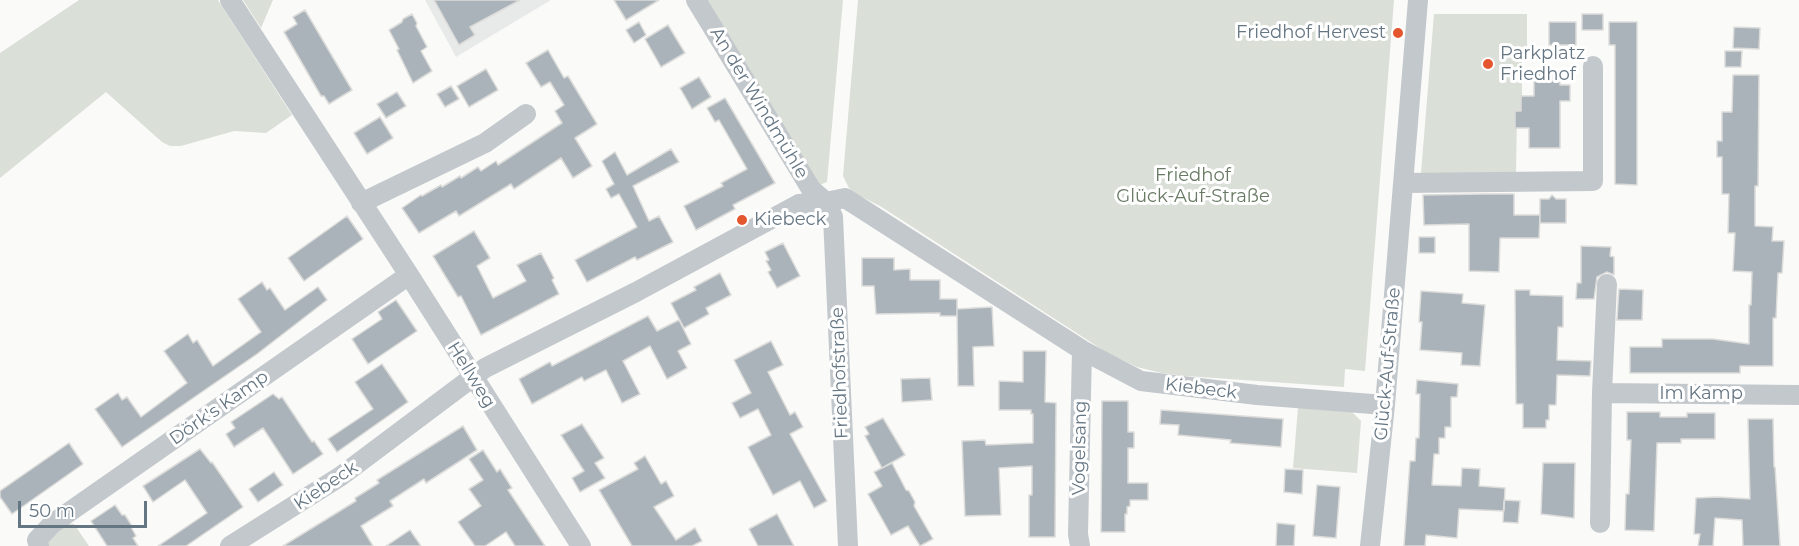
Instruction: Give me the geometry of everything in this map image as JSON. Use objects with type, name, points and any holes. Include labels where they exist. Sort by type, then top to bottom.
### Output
[{"type":"street","name":"Hellweg","points":[[230,0],[409,275],[580,546]]},
{"type":"street","name":"An der Windmühle","points":[[696,0],[811,189],[826,202]]},
{"type":"street","name":"Glück-Auf-Straße","points":[[1370,546],[1385,405],[1418,0]]},
{"type":"street","points":[[1403,183],[1593,181],[1593,66]]},
{"type":"street","points":[[361,203],[485,143],[526,114]]},
{"type":"street","name":"Kiebeck","points":[[231,546],[341,476],[485,368],[636,292],[799,204],[845,198],[1082,350],[1141,381],[1257,395],[1385,405]]},
{"type":"street","name":"Friedhofstraße","points":[[826,202],[834,217],[848,546]]},
{"type":"street","name":"Dörk's Kamp","points":[[39,546],[37,540],[52,524],[409,275]]},
{"type":"street","points":[[1600,523],[1602,393],[1607,284]]},
{"type":"street","name":"Vogelsang","points":[[1080,546],[1078,534],[1082,350]]},
{"type":"street","name":"Im Kamp","points":[[1602,393],[1799,394]]},
{"type":"shaded area","points":[[425,0],[551,0],[456,57]]},
{"type":"green space","points":[[79,0],[218,0],[292,115],[266,133],[234,131],[181,146],[170,146],[162,142],[106,92],[0,178],[0,53]]},
{"type":"green space","points":[[243,0],[273,0],[261,28]]},
{"type":"green space","points":[[705,0],[843,0],[827,182],[817,186]]},
{"type":"green space","name":"Friedhof Glück-Auf-Straße","points":[[858,0],[1394,0],[1365,371],[1345,369],[1344,387],[1186,376],[1137,367],[1106,352],[880,206],[856,194],[849,188],[843,176]]},
{"type":"green space","points":[[1434,14],[1527,14],[1527,61],[1522,61],[1522,111],[1517,111],[1516,173],[1421,173]]},
{"type":"green space","points":[[1298,407],[1351,411],[1361,421],[1357,473],[1293,468]]},
{"type":"green space","points":[[67,523],[74,524],[89,546],[47,546],[51,537]]},
{"type":"building","points":[[434,0],[520,0],[470,27],[475,35],[459,45]]},
{"type":"building","points":[[614,0],[659,0],[626,20]]},
{"type":"building","points":[[305,10],[352,90],[329,104],[324,96],[321,96],[284,32],[297,24],[293,17]]},
{"type":"building","points":[[412,14],[427,47],[421,51],[432,71],[413,83],[389,30]]},
{"type":"building","points":[[1582,14],[1603,14],[1603,30],[1582,30]]},
{"type":"building","points":[[639,22],[646,35],[634,43],[626,30]]},
{"type":"building","points":[[1549,22],[1576,22],[1576,45],[1549,45]]},
{"type":"building","points":[[1609,22],[1637,22],[1637,185],[1615,184],[1615,45],[1609,45]]},
{"type":"building","points":[[668,25],[685,53],[661,67],[645,39]]},
{"type":"building","points":[[1734,27],[1760,28],[1759,49],[1733,48]]},
{"type":"building","points":[[548,50],[564,78],[568,76],[597,124],[575,138],[592,166],[573,178],[561,158],[514,189],[511,184],[459,216],[456,211],[419,233],[402,208],[421,195],[441,185],[442,187],[460,176],[461,178],[478,167],[481,171],[496,161],[498,165],[562,123],[555,111],[564,105],[550,82],[541,87],[526,63]]},
{"type":"building","points":[[1725,51],[1742,51],[1741,67],[1725,67]]},
{"type":"building","points":[[486,69],[498,90],[469,107],[457,86]]},
{"type":"building","points":[[1534,70],[1560,70],[1560,85],[1570,85],[1570,101],[1560,101],[1560,148],[1529,148],[1529,128],[1515,128],[1515,111],[1521,111],[1521,96],[1534,96]]},
{"type":"building","points":[[1733,75],[1759,75],[1758,186],[1755,186],[1755,226],[1773,227],[1772,241],[1784,241],[1782,273],[1778,273],[1776,318],[1773,318],[1773,366],[1740,366],[1740,373],[1630,373],[1630,347],[1662,347],[1662,339],[1713,339],[1749,344],[1752,272],[1733,271],[1735,233],[1728,233],[1729,194],[1722,194],[1722,157],[1717,157],[1717,141],[1722,141],[1722,112],[1732,112]]},
{"type":"building","points":[[699,77],[711,97],[692,109],[680,88]]},
{"type":"building","points":[[451,86],[459,99],[445,107],[437,94]]},
{"type":"building","points":[[397,92],[406,106],[386,118],[377,104]]},
{"type":"building","points":[[725,98],[775,183],[733,205],[735,209],[696,230],[684,206],[723,186],[721,183],[747,169],[719,120],[715,122],[707,108]]},
{"type":"building","points":[[380,117],[393,138],[367,154],[354,133]]},
{"type":"building","points":[[671,149],[679,162],[633,186],[649,221],[659,216],[673,242],[637,260],[635,257],[587,282],[575,260],[637,227],[619,194],[611,198],[606,189],[614,184],[602,161],[615,152],[627,175]]},
{"type":"building","points":[[1514,194],[1514,215],[1540,215],[1539,238],[1500,238],[1499,272],[1469,271],[1469,224],[1424,225],[1423,195]]},
{"type":"building","points":[[1552,195],[1556,199],[1566,199],[1566,223],[1540,223],[1540,199],[1549,199]]},
{"type":"building","points":[[347,216],[363,239],[304,281],[288,258]]},
{"type":"building","points":[[474,231],[490,258],[477,266],[493,298],[526,281],[517,265],[541,253],[554,278],[552,280],[559,294],[481,335],[461,296],[458,297],[433,256]]},
{"type":"building","points":[[1419,237],[1435,237],[1435,253],[1419,253]]},
{"type":"building","points":[[783,243],[800,276],[777,288],[768,272],[771,270],[766,261],[769,260],[765,252]]},
{"type":"building","points":[[1581,246],[1611,247],[1610,256],[1614,257],[1614,275],[1607,272],[1597,277],[1594,299],[1576,299],[1577,283],[1581,283]]},
{"type":"building","points":[[862,258],[894,258],[894,270],[910,269],[910,280],[940,280],[940,299],[957,299],[957,316],[940,316],[940,313],[876,314],[874,286],[862,286]]},
{"type":"building","points":[[720,273],[731,295],[706,308],[709,314],[684,328],[671,303],[696,290],[694,287]]},
{"type":"building","points":[[262,282],[267,290],[270,288],[285,310],[318,287],[327,300],[257,354],[122,447],[95,409],[118,393],[122,400],[127,397],[141,417],[187,383],[164,351],[188,334],[193,343],[197,340],[213,366],[261,332],[238,299]]},
{"type":"building","points":[[1619,289],[1643,290],[1642,320],[1617,320]]},
{"type":"building","points":[[1515,290],[1530,290],[1530,295],[1563,296],[1563,327],[1558,327],[1557,360],[1591,361],[1590,376],[1557,375],[1556,405],[1549,405],[1549,420],[1546,420],[1546,428],[1523,428],[1523,404],[1516,404]]},
{"type":"building","points":[[1421,291],[1463,294],[1462,303],[1485,305],[1480,366],[1461,365],[1462,353],[1420,350]]},
{"type":"building","points":[[396,300],[417,331],[368,364],[352,339],[382,319],[378,312]]},
{"type":"building","points":[[992,307],[994,346],[973,347],[974,386],[958,386],[957,309]]},
{"type":"building","points":[[648,316],[657,331],[679,320],[691,344],[678,351],[687,368],[667,379],[650,346],[623,361],[640,394],[622,403],[606,370],[584,381],[582,377],[532,404],[519,379],[550,362],[552,366]]},
{"type":"building","points":[[771,341],[783,365],[768,372],[790,415],[795,412],[803,427],[790,434],[827,501],[814,508],[800,481],[773,495],[748,447],[771,435],[758,409],[740,418],[732,403],[751,393],[734,360]]},
{"type":"building","points":[[1023,351],[1046,351],[1045,402],[1056,403],[1055,537],[1029,537],[1032,466],[999,468],[1001,515],[965,516],[962,441],[985,440],[986,445],[1033,443],[1031,410],[999,410],[999,381],[1023,382]]},
{"type":"building","points":[[382,364],[408,402],[337,452],[328,439],[373,409],[355,382]]},
{"type":"building","points":[[930,378],[932,400],[902,402],[901,379]]},
{"type":"building","points":[[1417,380],[1458,384],[1457,397],[1451,397],[1451,427],[1445,427],[1445,438],[1439,438],[1439,454],[1434,454],[1432,485],[1461,486],[1462,468],[1480,469],[1479,486],[1505,488],[1504,511],[1459,509],[1457,538],[1426,535],[1425,546],[1404,546],[1410,461],[1415,461],[1416,438],[1419,438],[1420,394],[1416,394]]},
{"type":"building","points":[[273,394],[279,399],[282,397],[312,442],[314,441],[323,454],[293,474],[263,428],[234,447],[226,434],[235,428],[231,422]]},
{"type":"building","points":[[1102,401],[1128,401],[1128,432],[1134,432],[1134,448],[1128,448],[1128,483],[1148,483],[1148,500],[1130,500],[1130,506],[1127,507],[1127,514],[1125,514],[1125,532],[1101,532]]},
{"type":"building","points":[[1161,410],[1283,419],[1281,447],[1230,443],[1231,440],[1178,435],[1179,425],[1160,424]]},
{"type":"building","points":[[1627,412],[1660,412],[1660,417],[1687,417],[1687,413],[1715,413],[1715,439],[1681,439],[1681,443],[1657,443],[1654,531],[1625,530],[1631,440],[1627,440]]},
{"type":"building","points":[[883,418],[905,455],[882,468],[865,436],[869,434],[865,427]]},
{"type":"building","points":[[1748,419],[1773,419],[1780,546],[1743,546],[1742,520],[1715,518],[1713,546],[1698,546],[1700,534],[1694,534],[1696,498],[1750,499]]},
{"type":"building","points":[[582,424],[604,458],[595,463],[605,478],[580,492],[572,478],[584,471],[561,435]]},
{"type":"building","points":[[463,426],[477,450],[426,483],[424,479],[390,501],[393,506],[361,526],[373,546],[283,546],[356,501],[355,498],[379,483],[377,480]]},
{"type":"building","points":[[69,443],[83,464],[12,514],[0,497],[0,491]]},
{"type":"building","points":[[200,449],[212,462],[243,507],[186,546],[158,546],[207,513],[185,480],[153,502],[143,486]]},
{"type":"building","points":[[483,450],[497,472],[500,469],[512,488],[508,490],[545,546],[515,546],[506,532],[485,546],[475,546],[458,522],[481,506],[469,489],[483,480],[469,459]]},
{"type":"building","points":[[645,456],[661,484],[666,481],[674,496],[654,507],[676,540],[695,528],[702,541],[692,546],[632,546],[599,490],[638,469],[634,463]]},
{"type":"building","points":[[892,463],[933,539],[920,546],[908,526],[891,535],[868,494],[882,486],[874,472]]},
{"type":"building","points":[[1543,463],[1575,463],[1574,518],[1541,514]]},
{"type":"building","points":[[1285,469],[1303,470],[1302,494],[1284,492]]},
{"type":"building","points":[[274,472],[283,485],[258,502],[249,489]]},
{"type":"building","points":[[1317,485],[1340,487],[1336,538],[1313,536]]},
{"type":"building","points":[[1504,500],[1520,501],[1518,523],[1503,522]]},
{"type":"building","points":[[115,505],[132,526],[136,536],[133,538],[138,546],[107,546],[91,521]]},
{"type":"building","points":[[777,514],[794,546],[758,546],[749,529]]},
{"type":"building","points":[[1277,523],[1295,525],[1294,546],[1276,546]]},
{"type":"building","points":[[410,530],[421,546],[386,546]]},
{"type":"place","name":"Friedhof Hervest","points":[[1398,33]]},
{"type":"place","name":"Parkplatz Friedhof","points":[[1488,64]]},
{"type":"place","name":"Kiebeck","points":[[742,220]]}]
